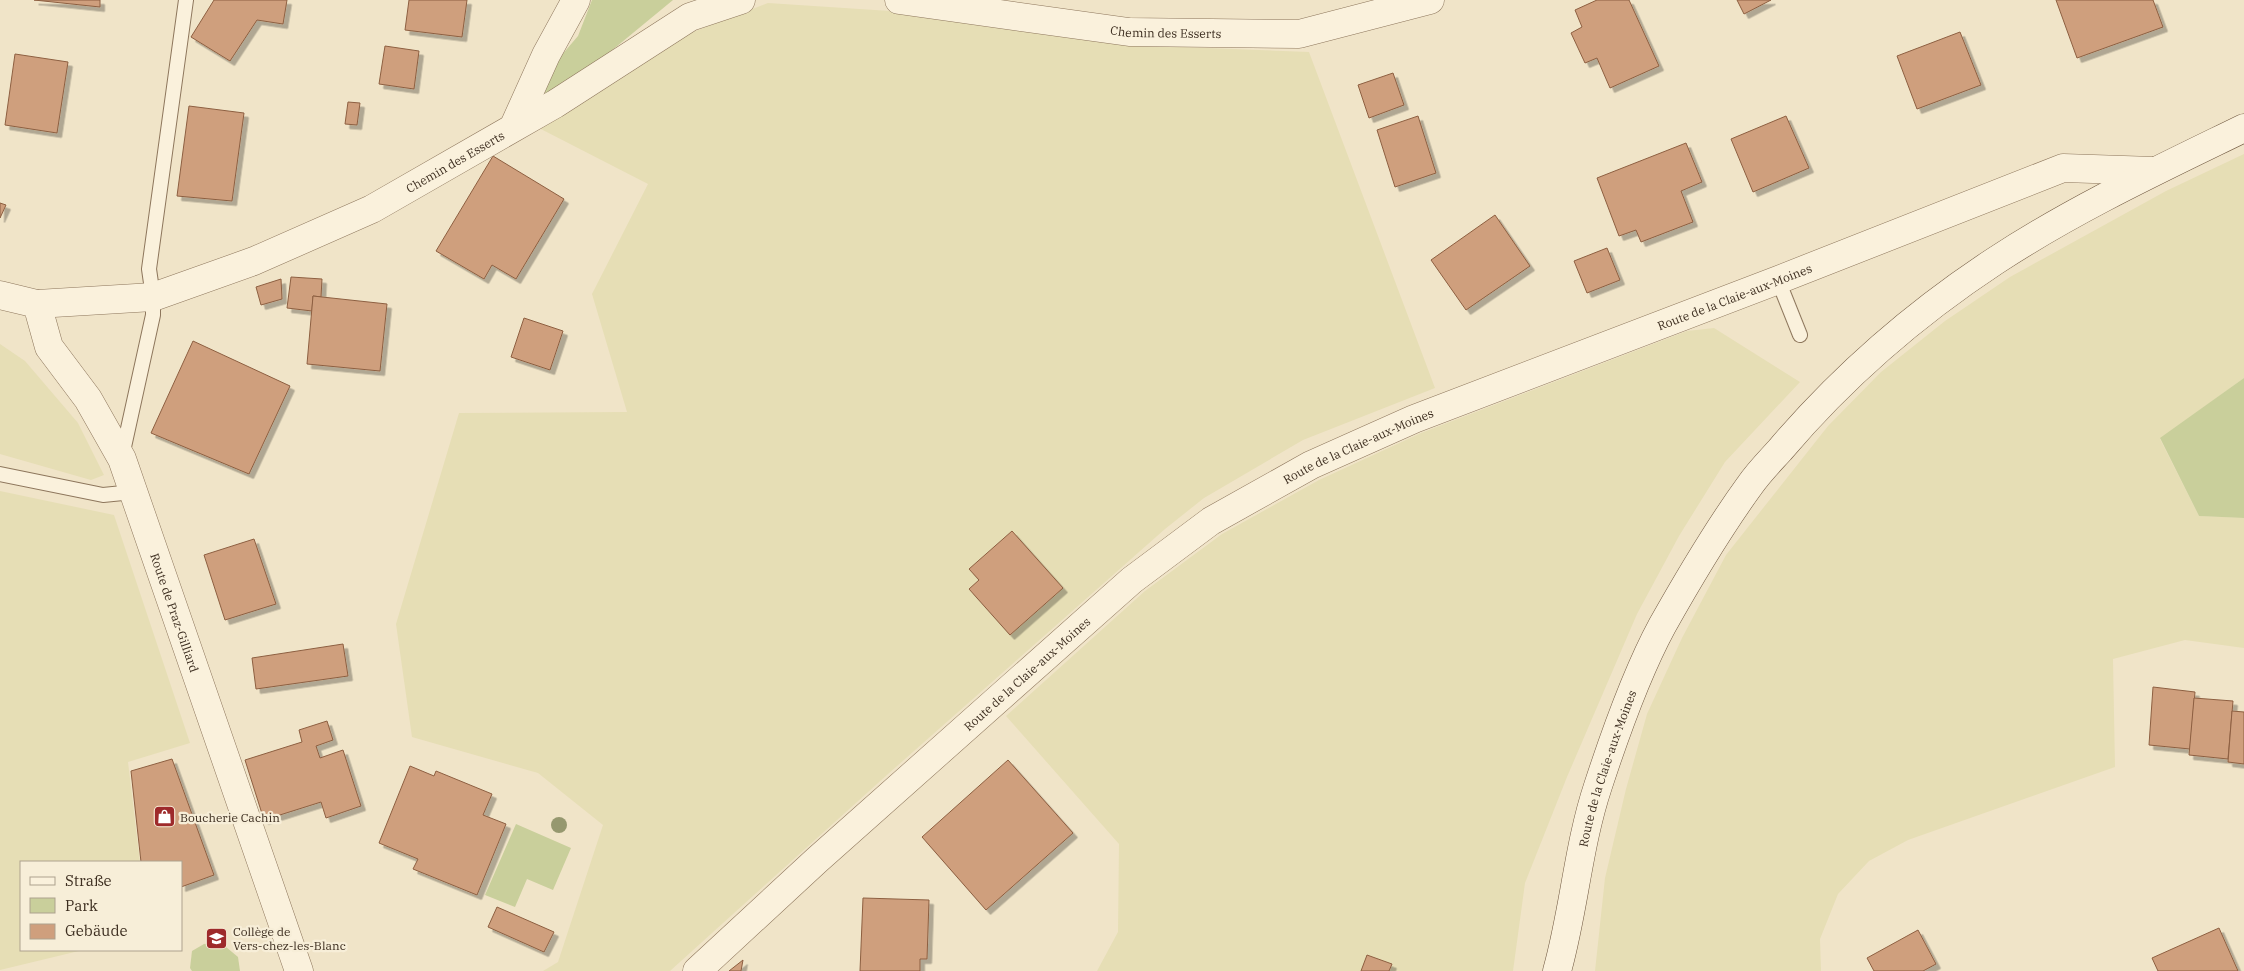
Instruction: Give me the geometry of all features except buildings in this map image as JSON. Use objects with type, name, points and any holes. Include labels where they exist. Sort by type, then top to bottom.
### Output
[{"type":"street","points":[[514,126],[546,55],[576,0]]},
{"type":"street","name":"Chemin des Esserts","points":[[37,304],[153,297],[254,261],[372,209],[443,170],[514,126],[555,104],[690,17],[741,0]]},
{"type":"street","name":"Chemin des Esserts","points":[[900,0],[1129,32],[1300,34],[1430,0]]},
{"type":"street","name":"Route de la Claie-aux-Moines","points":[[1557,971],[1566,940],[1574,885],[1596,790],[1625,710],[1661,628],[1704,554],[1752,483],[1806,419],[1853,372],[1931,307],[1996,260],[2154,171],[2244,128]]},
{"type":"street","name":"Route de la Claie-aux-Moines","points":[[697,971],[817,860],[1132,580],[1211,521],[1311,465],[1414,419],[1778,280],[2063,168],[2154,171]]},
{"type":"street","points":[[0,296],[37,304]]},
{"type":"street","name":"Route de Praz-Gilliard","points":[[37,304],[49,347],[88,399],[122,459],[299,971]]},
{"type":"street","name":"Route de la Claie-aux-Moines","points":[[1566,940],[1566,971]]},
{"type":"lane","points":[[122,459],[153,314],[153,297],[148,269],[186,0]]},
{"type":"lane","points":[[1778,280],[1800,335]]},
{"type":"lane","points":[[0,474],[103,495],[133,492]]},
{"type":"shaded area","points":[[768,3],[890,11],[1128,45],[1309,52],[1435,388],[1303,440],[1204,498],[1165,529],[888,774],[670,971],[543,971],[558,962],[603,825],[538,773],[412,737],[396,624],[459,413],[627,412],[592,294],[648,184],[535,126],[693,32]]},
{"type":"shaded area","points":[[2244,154],[2244,378],[2160,439],[2199,516],[2244,518],[2244,648],[2185,640],[2113,659],[2115,767],[1908,840],[1869,861],[1838,894],[1820,939],[1821,971],[1595,971],[1605,878],[1626,789],[1647,714],[1682,638],[1726,555],[1828,426],[1881,372],[1945,321],[2010,277],[2166,191]]},
{"type":"shaded area","points":[[1714,328],[1800,382],[1725,462],[1679,536],[1637,614],[1567,777],[1525,883],[1513,971],[1097,971],[1118,932],[1119,844],[1006,716],[1145,591],[1222,534],[1319,480],[1421,433],[1687,331]]},
{"type":"shaded area","points":[[0,344],[25,361],[78,423],[104,475],[91,480],[0,454]]},
{"type":"shaded area","points":[[0,491],[114,515],[190,743],[128,762],[140,861],[20,861],[20,951],[79,951],[0,970]]},
{"type":"green space","points":[[592,0],[673,0],[548,103],[531,91],[578,36]]},
{"type":"green space","points":[[2244,378],[2244,518],[2199,516],[2160,438]]},
{"type":"green space","points":[[516,824],[571,848],[553,890],[527,879],[515,907],[485,895]]},
{"type":"green space","points":[[220,942],[238,957],[240,971],[192,971],[190,968],[192,951],[204,944]]},
{"type":"place","name":"Boucherie Cachin","points":[[164,817]]},
{"type":"place","name":"Collège de Vers-chez-les-Blanc","points":[[217,938]]}]
